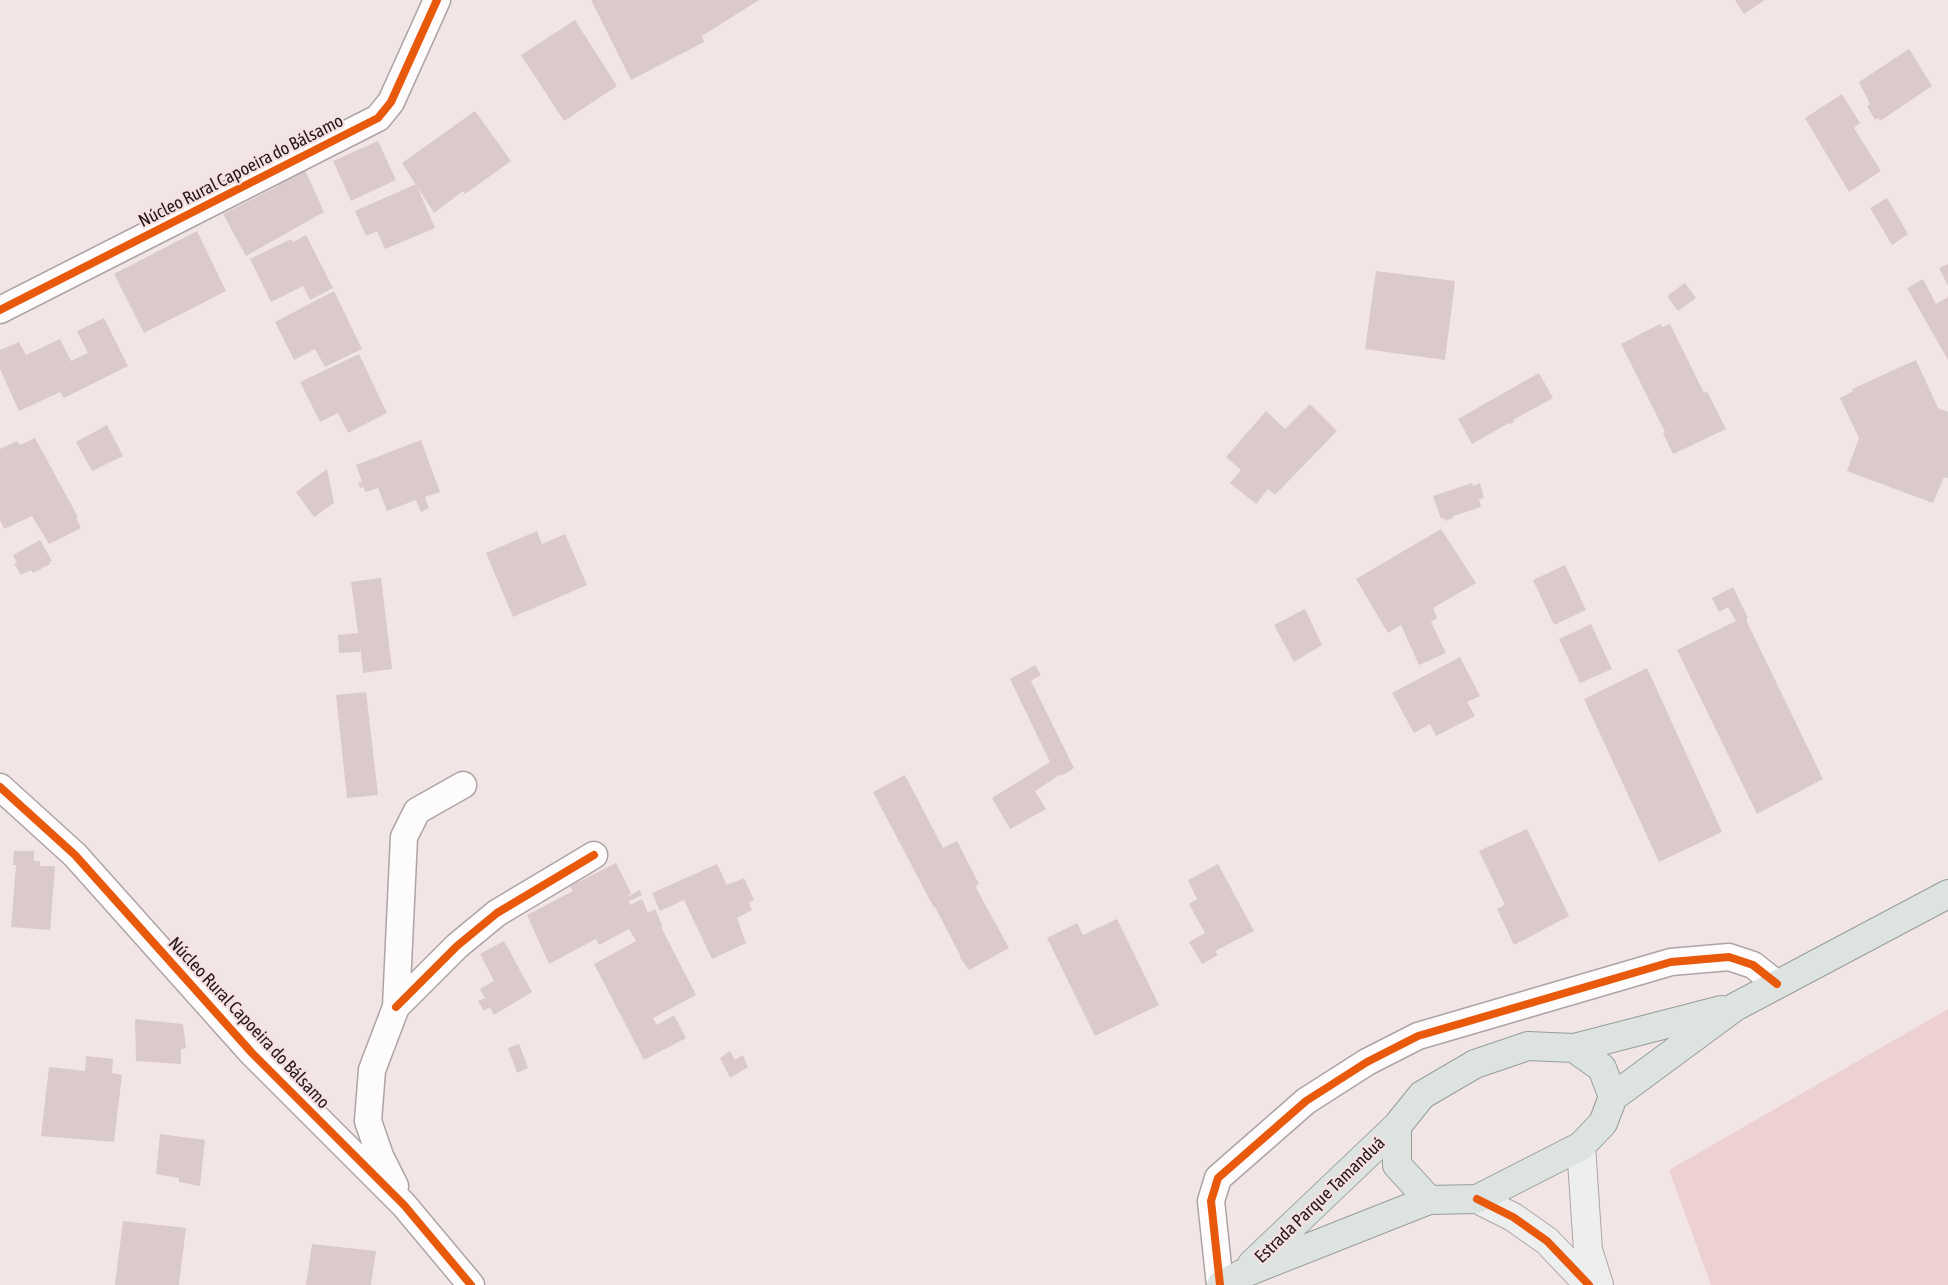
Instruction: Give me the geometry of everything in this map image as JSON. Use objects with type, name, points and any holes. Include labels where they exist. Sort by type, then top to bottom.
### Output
[{"type":"main road","points":[[1398,1126],[1397,1165],[1429,1200],[1477,1199],[1581,1146],[1603,1123],[1612,1097],[1735,1007],[1948,894]]},
{"type":"main road","points":[[1574,1048],[1735,1007]]},
{"type":"main road","name":"Estrada Parque Tamanduá","points":[[1227,1281],[1398,1126],[1422,1095],[1475,1064],[1528,1046],[1574,1048]]},
{"type":"main road","points":[[1574,1048],[1602,1068],[1612,1097]]},
{"type":"main road","name":"Estrada Parque Tamanduá","points":[[1227,1281],[1429,1200]]},
{"type":"street","name":"Núcleo Rural Capoeira do Bálsamo","points":[[0,310],[378,118],[391,102],[437,0]]},
{"type":"street","points":[[404,1205],[380,1156],[368,1121],[372,1070],[396,1007],[404,837],[417,811],[463,785]]},
{"type":"street","name":"Núcleo Rural Capoeira do Bálsamo","points":[[0,787],[75,855],[252,1054],[404,1205],[471,1285]]},
{"type":"street","points":[[396,1007],[458,946],[497,913],[594,855]]},
{"type":"street","points":[[1227,1281],[1211,1201],[1218,1178],[1306,1101],[1367,1062],[1418,1036],[1671,962],[1729,957],[1753,965],[1777,984]]},
{"type":"street","points":[[1581,1146],[1588,1250],[1599,1285]]},
{"type":"street","points":[[1477,1199],[1513,1217],[1547,1241],[1589,1285]]},
{"type":"shaded area","points":[[1948,1009],[1948,1285],[1711,1285],[1669,1170]]},
{"type":"building","points":[[591,0],[759,0],[702,36],[704,42],[631,80]]},
{"type":"building","points":[[1735,0],[1765,0],[1744,14]]},
{"type":"building","points":[[575,20],[617,86],[564,121],[521,55]]},
{"type":"building","points":[[1909,49],[1932,86],[1880,121],[1878,118],[1875,120],[1867,106],[1870,104],[1859,82]]},
{"type":"building","points":[[1842,94],[1860,123],[1854,128],[1881,171],[1849,192],[1805,118]]},
{"type":"building","points":[[475,111],[511,161],[465,194],[463,191],[434,213],[402,163]]},
{"type":"building","points":[[378,141],[396,180],[351,201],[333,161]]},
{"type":"building","points":[[305,170],[324,212],[246,256],[223,214],[278,186],[276,183]]},
{"type":"building","points":[[416,184],[435,228],[385,249],[377,231],[366,236],[355,211]]},
{"type":"building","points":[[1887,198],[1908,234],[1892,245],[1870,208]]},
{"type":"building","points":[[197,231],[226,291],[144,333],[114,274]]},
{"type":"building","points":[[306,235],[333,288],[310,300],[303,286],[271,302],[250,259],[291,239],[293,242]]},
{"type":"building","points":[[1948,264],[1948,286],[1939,268]]},
{"type":"building","points":[[1376,271],[1455,281],[1445,360],[1365,349]]},
{"type":"building","points":[[1923,279],[1936,304],[1948,297],[1948,360],[1907,288]]},
{"type":"building","points":[[1685,283],[1696,298],[1678,311],[1667,296]]},
{"type":"building","points":[[334,291],[362,349],[325,367],[315,349],[294,360],[275,322]]},
{"type":"building","points":[[104,318],[128,366],[64,398],[60,392],[19,411],[0,369],[0,350],[19,342],[26,355],[60,339],[71,361],[88,353],[77,331]]},
{"type":"building","points":[[1660,324],[1662,327],[1670,324],[1704,393],[1707,391],[1726,429],[1673,454],[1663,433],[1665,432],[1621,344]]},
{"type":"building","points":[[359,354],[387,413],[348,433],[338,413],[320,422],[300,382]]},
{"type":"building","points":[[1916,360],[1938,408],[1948,412],[1948,478],[1944,477],[1933,503],[1847,471],[1859,438],[1840,398],[1853,391],[1852,389]]},
{"type":"building","points":[[1539,373],[1553,398],[1513,420],[1514,422],[1511,424],[1509,423],[1472,444],[1458,419]]},
{"type":"building","points":[[1310,404],[1337,431],[1275,495],[1268,489],[1256,504],[1230,483],[1241,470],[1226,457],[1266,411],[1285,429]]},
{"type":"building","points":[[107,425],[123,456],[92,471],[76,442]]},
{"type":"building","points":[[35,438],[78,517],[76,518],[81,528],[49,544],[32,516],[4,529],[0,520],[0,449],[17,441],[20,445]]},
{"type":"building","points":[[421,440],[440,492],[425,497],[429,508],[421,512],[416,500],[387,511],[378,488],[365,492],[364,487],[360,488],[358,483],[362,482],[356,465]]},
{"type":"building","points":[[327,469],[334,503],[314,517],[296,492]]},
{"type":"building","points":[[1472,483],[1473,486],[1480,483],[1484,498],[1479,499],[1481,507],[1453,516],[1453,518],[1445,521],[1444,518],[1441,519],[1433,496]]},
{"type":"building","points":[[1441,529],[1476,583],[1433,608],[1437,618],[1431,622],[1446,653],[1419,665],[1401,625],[1388,633],[1356,579]]},
{"type":"building","points":[[537,531],[542,544],[565,534],[587,585],[513,617],[486,553]]},
{"type":"building","points":[[40,540],[52,561],[33,573],[31,570],[21,575],[14,564],[17,563],[13,555]]},
{"type":"building","points":[[1565,565],[1586,610],[1554,625],[1533,580]]},
{"type":"building","points":[[381,578],[392,669],[363,673],[360,645],[360,652],[339,653],[338,635],[358,633],[351,582]]},
{"type":"building","points":[[1733,587],[1748,618],[1746,620],[1823,779],[1757,814],[1677,650],[1736,621],[1728,607],[1719,612],[1712,598]]},
{"type":"building","points":[[1305,609],[1322,645],[1294,662],[1274,625]]},
{"type":"building","points":[[1591,624],[1612,669],[1580,683],[1559,639]]},
{"type":"building","points":[[1460,657],[1480,696],[1467,702],[1475,716],[1436,736],[1430,724],[1414,733],[1392,693]]},
{"type":"building","points":[[1035,665],[1041,675],[1031,681],[1074,768],[1035,791],[1046,809],[1010,829],[992,798],[1050,762],[1010,679]]},
{"type":"building","points":[[1647,668],[1722,832],[1659,862],[1584,699]]},
{"type":"building","points":[[366,692],[378,795],[347,798],[336,695]]},
{"type":"building","points":[[905,775],[943,848],[957,841],[979,884],[975,886],[1009,948],[969,970],[960,958],[935,907],[873,792]]},
{"type":"building","points":[[1527,829],[1569,916],[1514,945],[1497,909],[1505,905],[1479,851]]},
{"type":"building","points":[[14,851],[34,851],[34,861],[40,861],[40,866],[55,866],[50,930],[11,927],[16,865],[13,865]]},
{"type":"building","points":[[616,863],[631,893],[627,897],[640,890],[642,895],[629,901],[630,905],[642,899],[648,913],[655,909],[663,927],[661,927],[696,995],[653,1018],[657,1025],[674,1015],[686,1038],[644,1060],[594,964],[636,941],[629,929],[599,945],[596,939],[549,964],[527,915],[573,891],[570,886]]},
{"type":"building","points":[[717,864],[727,885],[744,878],[754,900],[749,903],[752,910],[737,918],[746,943],[712,959],[684,900],[660,911],[652,893]]},
{"type":"building","points":[[1218,864],[1254,931],[1215,951],[1218,955],[1202,964],[1189,942],[1205,933],[1189,904],[1197,899],[1188,880]]},
{"type":"building","points":[[1117,919],[1159,1005],[1095,1036],[1047,938],[1077,923],[1083,935]]},
{"type":"building","points":[[504,941],[532,992],[494,1015],[490,1007],[484,1011],[478,1001],[485,998],[480,989],[494,981],[480,954]]},
{"type":"building","points":[[135,1019],[183,1024],[186,1048],[181,1049],[181,1064],[136,1061]]},
{"type":"building","points":[[519,1044],[528,1068],[517,1073],[508,1048]]},
{"type":"building","points":[[730,1051],[735,1060],[743,1055],[748,1067],[730,1078],[720,1058]]},
{"type":"building","points":[[86,1056],[113,1059],[112,1073],[122,1075],[114,1142],[41,1136],[49,1067],[85,1071]]},
{"type":"building","points":[[160,1134],[205,1140],[200,1186],[179,1182],[179,1178],[156,1174]]},
{"type":"building","points":[[123,1221],[186,1228],[179,1285],[115,1285]]},
{"type":"building","points":[[312,1244],[376,1251],[371,1285],[306,1285]]},
{"type":"cycle path","points":[[0,310],[378,118],[391,102],[437,0]]},
{"type":"cycle path","points":[[0,787],[75,855],[252,1053],[404,1205],[471,1285]]},
{"type":"cycle path","points":[[396,1007],[457,946],[497,913],[594,855]]},
{"type":"cycle path","points":[[1220,1285],[1211,1201],[1218,1178],[1306,1101],[1367,1062],[1418,1036],[1671,962],[1729,957],[1753,965],[1777,984]]},
{"type":"cycle path","points":[[1477,1199],[1513,1217],[1547,1241],[1589,1285]]}]
